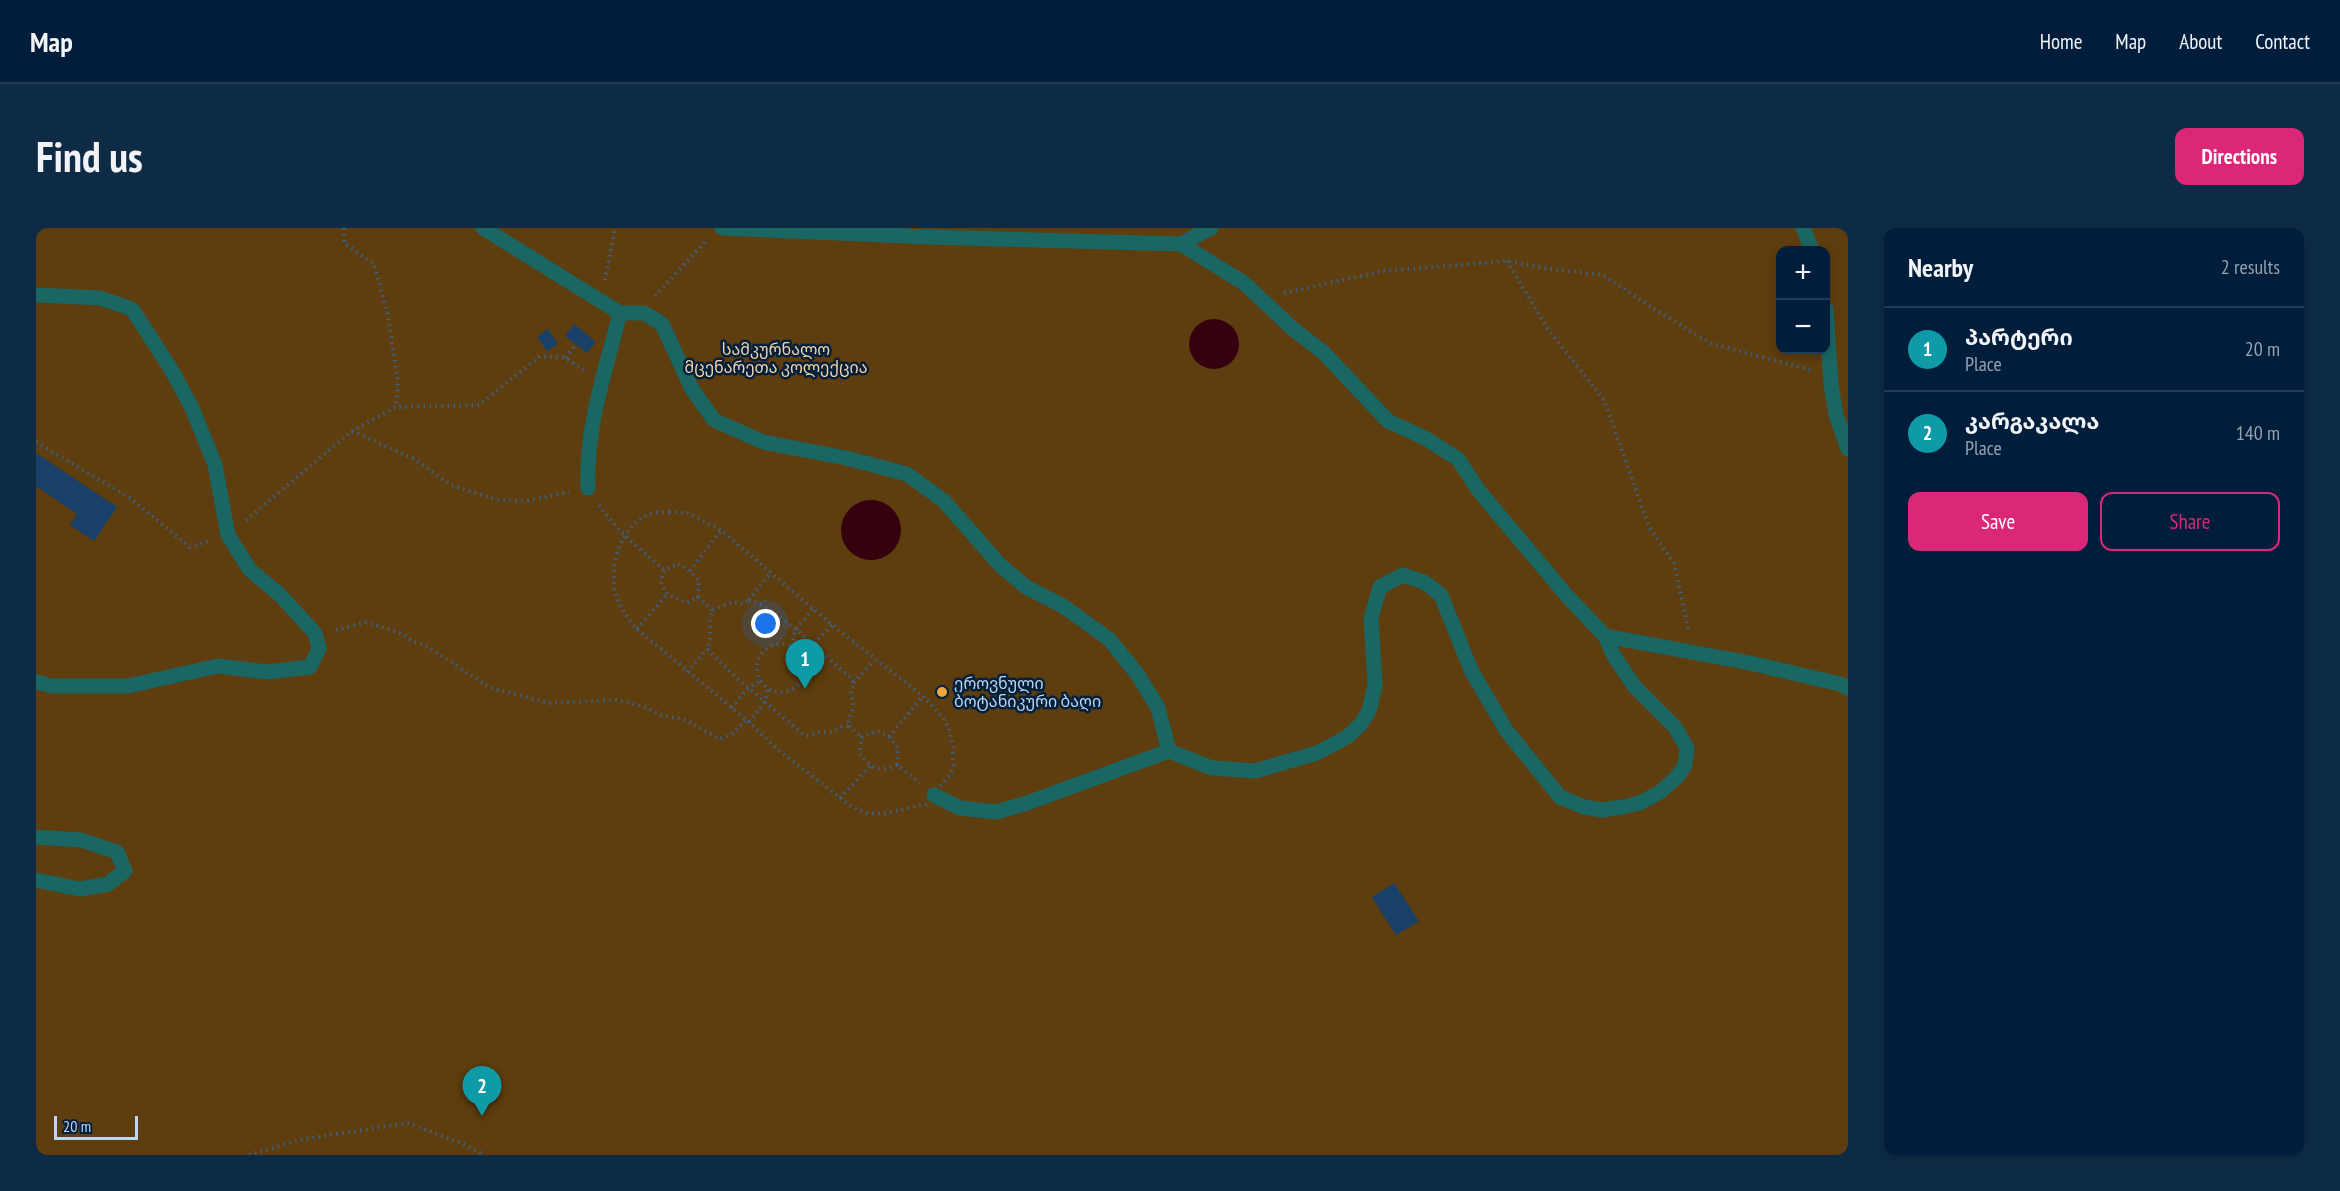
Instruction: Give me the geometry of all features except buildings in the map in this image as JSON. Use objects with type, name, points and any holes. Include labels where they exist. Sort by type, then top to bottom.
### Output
[{"type":"lane","points":[[483,228],[620,313],[644,313],[662,324],[692,389],[714,420],[763,442],[826,454],[907,474],[944,501],[999,565],[1026,587],[1063,606],[1109,639],[1138,675],[1158,708],[1169,751]]},
{"type":"lane","points":[[716,232],[1181,244],[1211,228]]},
{"type":"lane","points":[[1803,228],[1810,246]]},
{"type":"lane","points":[[934,795],[960,808],[996,812],[1027,803],[1169,751],[1212,768],[1256,771],[1317,753],[1347,737],[1360,725],[1369,711],[1375,685],[1371,618],[1380,587],[1403,575],[1424,582],[1441,595],[1471,670],[1506,730],[1560,797],[1584,807],[1602,810],[1640,803],[1660,792],[1677,777],[1685,765],[1687,748],[1675,727],[1635,687],[1614,656],[1605,636],[1568,597],[1479,491],[1458,459],[1425,438],[1389,421],[1324,353],[1292,328],[1244,283],[1181,244]]},
{"type":"lane","points":[[36,295],[100,298],[132,309],[171,369],[192,408],[215,465],[228,535],[250,570],[279,594],[315,633],[319,649],[310,667],[267,672],[218,666],[128,686],[53,686],[36,682]]},
{"type":"lane","points":[[588,488],[587,462],[620,313]]},
{"type":"lane","points":[[1829,354],[1836,416],[1848,449]]},
{"type":"lane","points":[[1605,636],[1829,681],[1848,688]]},
{"type":"lane","points":[[36,837],[81,840],[117,852],[125,871],[108,884],[80,889],[36,880]]},
{"type":"path","points":[[344,228],[344,243],[374,264],[387,312],[398,381],[396,407]]},
{"type":"path","points":[[601,301],[615,228]]},
{"type":"path","points":[[644,313],[658,292],[716,232]]},
{"type":"path","points":[[1507,261],[1546,327],[1604,400],[1649,527],[1674,563],[1693,652]]},
{"type":"path","points":[[1261,298],[1383,271],[1507,261],[1603,275],[1710,343],[1831,375]]},
{"type":"path","points":[[566,358],[576,344]]},
{"type":"path","points":[[36,442],[130,498],[190,547],[228,535],[352,431],[396,407],[479,405],[540,356],[566,358],[603,382]]},
{"type":"path","points":[[352,431],[414,459],[452,485],[497,500],[526,501],[588,488],[606,516],[664,570]]},
{"type":"path","points":[[669,512],[688,513],[721,530],[832,626],[923,696],[944,719],[953,747],[954,765],[951,773],[934,795],[926,804],[882,814],[867,813],[852,807],[777,749],[748,721],[637,629],[627,617],[617,597],[613,578],[617,555],[625,535],[636,522],[651,514],[669,512]]},
{"type":"path","points":[[690,571],[721,530]]},
{"type":"path","points":[[664,570],[678,564],[690,571],[699,580],[698,597]]},
{"type":"path","points":[[664,570],[661,584],[667,594],[686,603],[698,597]]},
{"type":"path","points":[[712,610],[733,602],[743,604],[749,600],[771,572]]},
{"type":"path","points":[[637,629],[667,594]]},
{"type":"path","points":[[698,597],[712,610]]},
{"type":"path","points":[[749,600],[758,602],[813,644],[854,683]]},
{"type":"path","points":[[792,646],[795,630],[813,609]]},
{"type":"path","points":[[687,672],[707,650],[711,642],[709,627],[712,610]]},
{"type":"path","points":[[315,633],[346,629],[367,622],[403,634],[412,641],[425,645],[490,688],[550,703],[616,700],[646,707],[660,715],[686,720],[718,739],[731,735],[748,721],[765,702],[768,688]]},
{"type":"path","points":[[796,650],[805,649],[813,644],[832,626]]},
{"type":"path","points":[[776,644],[792,646],[803,658],[805,666],[800,681],[788,690],[780,692],[768,688],[761,682],[757,667],[762,652],[776,644]]},
{"type":"path","points":[[707,650],[804,735],[830,732],[844,725],[849,726],[862,737]]},
{"type":"path","points":[[849,726],[848,720],[853,706],[849,693],[854,683],[874,660]]},
{"type":"path","points":[[732,708],[754,683],[761,682]]},
{"type":"path","points":[[889,737],[923,696]]},
{"type":"path","points":[[877,731],[889,737],[898,748],[897,765],[886,770],[870,766],[859,753],[862,737],[877,731]]},
{"type":"path","points":[[897,765],[934,795]]},
{"type":"path","points":[[840,798],[870,766]]},
{"type":"path","points":[[249,1155],[299,1140],[408,1123],[459,1142],[484,1155]]},
{"type":"green space","name":"ეროვნული ბოტანიკური ბაღი","points":[[36,228],[1848,228],[1848,1155],[36,1155]]},
{"type":"shaded area","points":[[1214,319],[1232,326],[1239,344],[1232,362],[1214,369],[1196,362],[1189,344],[1196,326]]},
{"type":"shaded area","points":[[871,500],[892,509],[901,530],[892,551],[871,560],[850,551],[841,530],[850,509]]},
{"type":"place","name":"პარტერი","points":[[805,689]]},
{"type":"place","name":"ეროვნული ბოტანიკური ბაღი","points":[[942,692]]},
{"type":"place","name":"კარგაკალა","points":[[482,1116]]},
{"type":"park label","name":"სამკურნალო მცენარეთა კოლექცია","points":[[776,358]]}]
